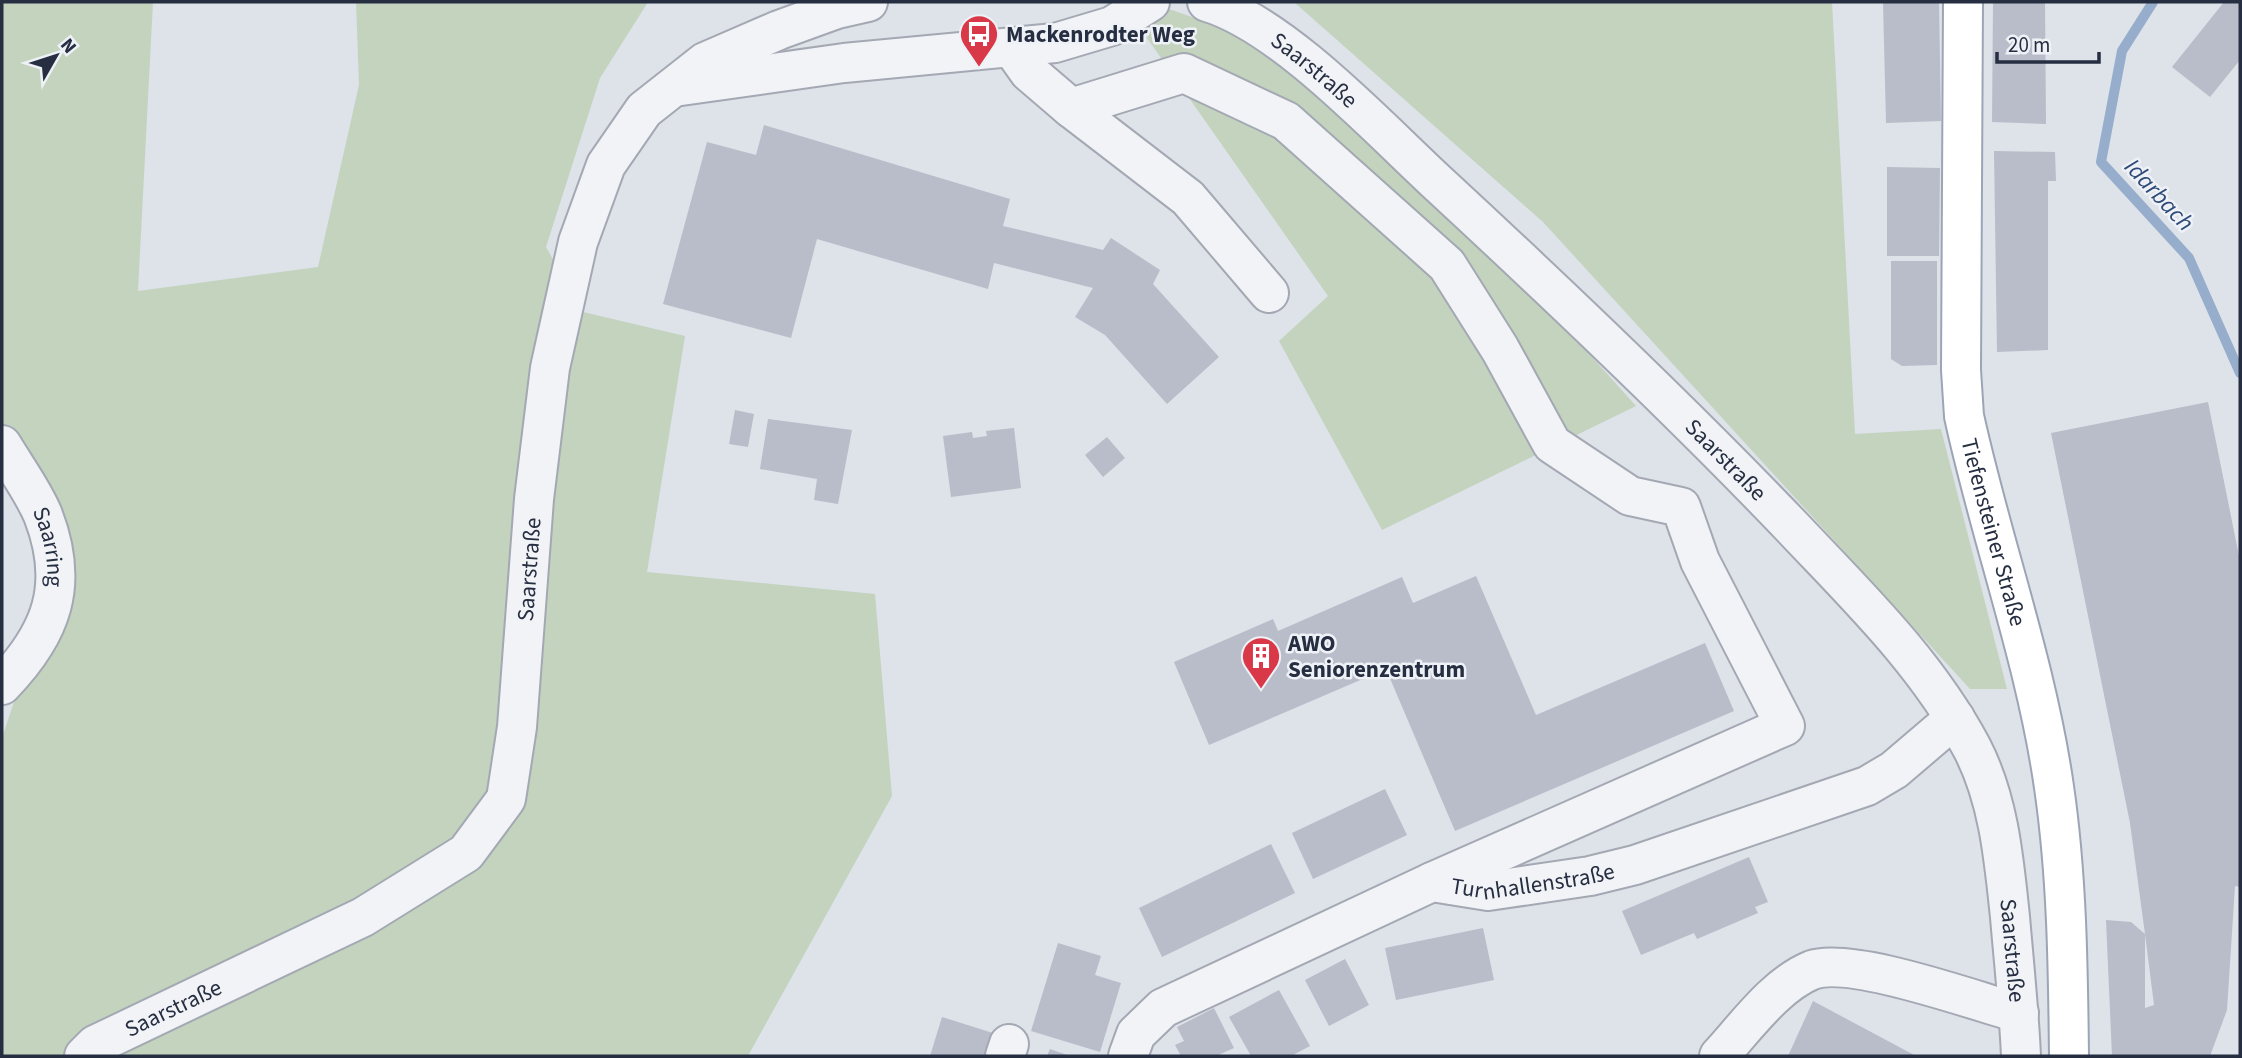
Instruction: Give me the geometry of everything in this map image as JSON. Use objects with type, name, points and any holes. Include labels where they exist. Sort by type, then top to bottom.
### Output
[{"type":"main road","name":"Tiefensteiner Straße","points":[[1963,2],[1961,370],[1965,416],[2039,704],[2054,787],[2065,895],[2070,984],[2069,1056]]},
{"type":"street","name":"Saarstraße","points":[[84,1056],[94,1045],[374,910],[466,853],[506,799],[517,727],[534,499],[550,368],[578,242],[606,165],[644,110],[668,88],[705,62],[837,9],[869,2]]},
{"type":"street","points":[[668,88],[844,63],[1055,43],[1112,26],[1150,2]]},
{"type":"street","name":"Saarstraße","points":[[1207,2],[1226,7],[1269,33],[1334,87],[1575,310],[1750,483],[1907,649],[1955,718],[1973,751],[1992,798],[2004,869],[2021,1056]]},
{"type":"street","points":[[1012,48],[1028,72],[1188,198],[1269,293]]},
{"type":"street","points":[[1072,108],[1184,73],[1286,121],[1447,265],[1500,349],[1552,444],[1630,496],[1681,507],[1700,561],[1785,726],[1432,882]]},
{"type":"street","name":"Saarring","points":[[2,445],[42,514],[58,574],[48,618],[29,657],[2,685]]},
{"type":"street","name":"Turnhallenstraße","points":[[1128,1056],[1136,1034],[1163,1008],[1432,882],[1488,891],[1590,876],[1634,865],[1867,786],[1894,770],[1955,718]]},
{"type":"street","points":[[1718,1056],[1786,986],[1812,971],[1833,966],[1888,976],[2019,1013]]},
{"type":"green space","points":[[2,2],[153,2],[138,291],[318,267],[359,85],[356,2],[648,2],[600,78],[546,247],[583,312],[685,336],[647,572],[875,594],[892,796],[748,1056],[2,1056],[2,738],[29,657],[54,511],[2,425]]},
{"type":"green space","points":[[1294,2],[1832,2],[1855,434],[1941,429],[2007,689],[1970,689],[1543,222]]},
{"type":"green space","points":[[1163,7],[1259,40],[1485,238],[1636,406],[1382,530],[1279,341],[1328,296],[1147,38]]},
{"type":"building","points":[[1883,2],[1939,2],[1941,121],[1886,123]]},
{"type":"building","points":[[1993,2],[2045,2],[2046,124],[1992,122]]},
{"type":"building","points":[[2224,2],[2240,2],[2240,60],[2210,97],[2172,67]]},
{"type":"building","points":[[764,125],[1010,199],[1003,226],[1103,250],[1111,238],[1160,270],[1153,284],[1219,357],[1167,404],[1105,335],[1075,317],[1093,288],[994,263],[988,289],[817,239],[791,338],[663,304],[707,142],[756,155]]},
{"type":"building","points":[[1994,151],[2055,152],[2056,181],[2048,181],[2048,350],[1997,352]]},
{"type":"building","points":[[1887,167],[1940,168],[1939,256],[1887,256]]},
{"type":"building","points":[[1891,261],[1937,261],[1937,365],[1902,366],[1891,359]]},
{"type":"building","points":[[2208,402],[2240,561],[2240,887],[2235,886],[2227,1010],[2210,1056],[2112,1056],[2106,920],[2131,922],[2145,934],[2130,823],[2051,433]],"holes":[[[2145,934],[2154,1005],[2145,1008]]]},
{"type":"building","points":[[735,410],[754,414],[748,447],[729,444]]},
{"type":"building","points":[[768,419],[852,430],[838,504],[814,500],[817,479],[760,469]]},
{"type":"building","points":[[1014,428],[1021,488],[951,497],[943,436],[972,432],[973,438],[987,436],[986,431]]},
{"type":"building","points":[[1107,437],[1125,458],[1103,477],[1085,455]]},
{"type":"building","name":"AWO Seniorenzentrum","points":[[1476,576],[1536,715],[1705,643],[1734,711],[1455,831],[1386,669],[1209,745],[1174,662],[1273,619],[1278,631],[1402,577],[1413,603]]},
{"type":"building","points":[[1385,789],[1407,835],[1313,879],[1292,833]]},
{"type":"building","points":[[1271,844],[1295,893],[1162,957],[1139,908]]},
{"type":"building","points":[[1749,857],[1768,902],[1755,907],[1758,913],[1697,939],[1694,933],[1641,955],[1622,911]]},
{"type":"building","points":[[1483,928],[1494,980],[1396,1000],[1385,948]]},
{"type":"building","points":[[1058,943],[1101,956],[1095,975],[1121,983],[1100,1052],[1031,1031]]},
{"type":"building","points":[[1345,959],[1369,1005],[1329,1026],[1305,980]]},
{"type":"building","points":[[1279,990],[1310,1046],[1291,1056],[1251,1056],[1229,1017]]},
{"type":"building","points":[[1813,1001],[1916,1056],[1788,1056]]},
{"type":"building","points":[[1214,1008],[1234,1048],[1216,1056],[1181,1056],[1175,1045],[1184,1041],[1177,1027]]},
{"type":"building","points":[[942,1017],[993,1033],[986,1056],[930,1056]]},
{"type":"building","points":[[1050,1049],[1070,1056],[1047,1056]]},
{"type":"waterway","name":"Idarbach","points":[[2153,2],[2122,51],[2101,162],[2189,258],[2240,373]]},
{"type":"place","name":"Mackenrodter Weg","points":[[979,68]]},
{"type":"place","name":"AWO Seniorenzentrum","points":[[1261,690]]}]
